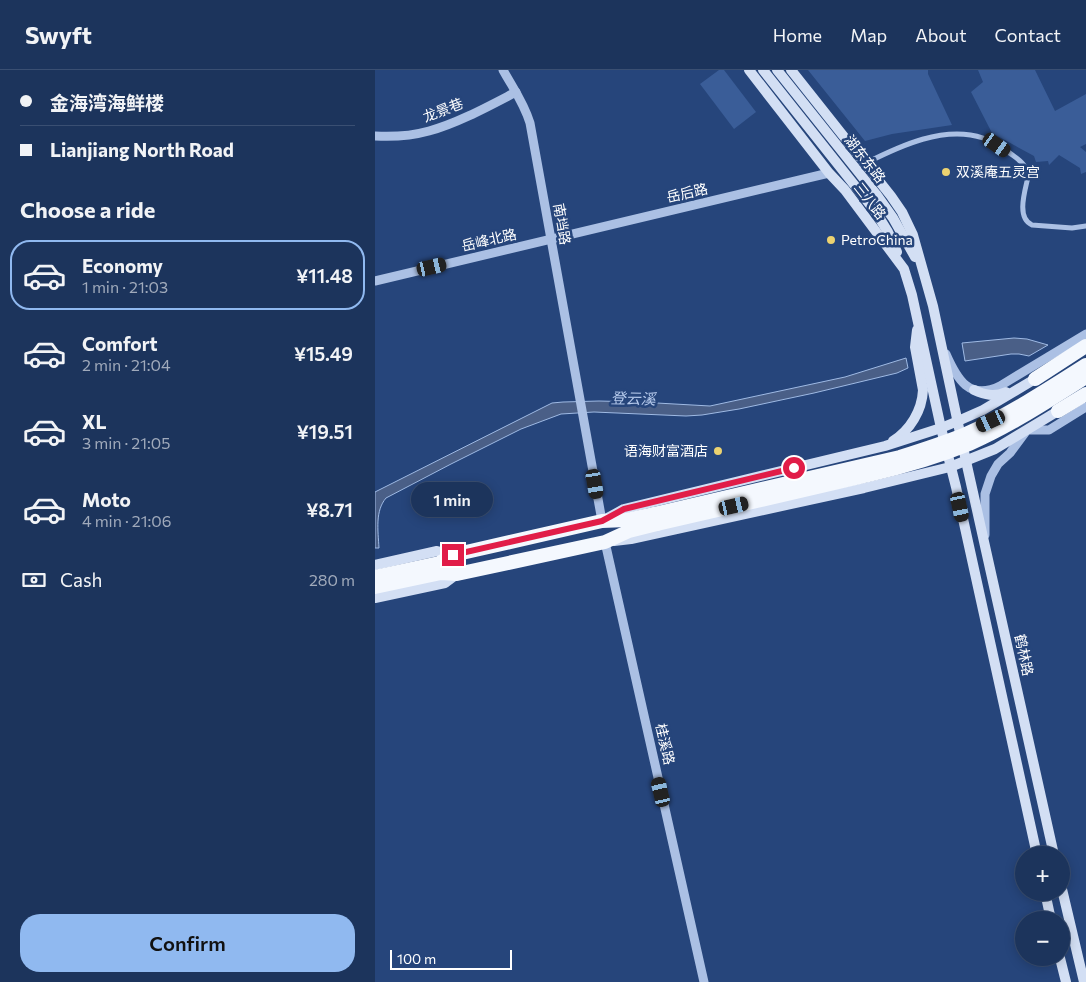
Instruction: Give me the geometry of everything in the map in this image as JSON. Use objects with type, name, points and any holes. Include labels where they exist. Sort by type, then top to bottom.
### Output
[{"type":"highway","points":[[1035,379],[1086,346]]},
{"type":"highway","points":[[377,569],[398,577],[441,573],[457,574],[605,542],[655,519],[884,461],[933,446],[965,434],[1017,408],[1086,365]]},
{"type":"highway","points":[[377,594],[398,577],[439,563],[453,555],[602,521],[655,519],[869,475],[903,466],[968,444],[996,431],[1086,377]]},
{"type":"highway","points":[[1058,411],[1086,394]]},
{"type":"main road","name":"三八路","points":[[749,70],[829,173],[845,190],[904,269],[912,295],[1035,846]]},
{"type":"main road","name":"湖东东路","points":[[763,70],[875,211],[888,232],[904,269]]},
{"type":"main road","name":"湖东东路","points":[[777,70],[893,218],[923,271]]},
{"type":"main road","name":"三八路","points":[[791,70],[866,163],[907,220],[913,234],[933,306],[967,461]]},
{"type":"main road","points":[[885,446],[901,436],[911,424],[921,402],[923,390],[915,347],[918,324]]},
{"type":"main road","points":[[602,521],[624,509],[885,446],[941,428],[983,410],[1035,379]]},
{"type":"main road","points":[[974,390],[986,395],[1000,394],[1021,387]]},
{"type":"main road","points":[[605,542],[631,539],[951,467],[995,449],[1058,411]]},
{"type":"main road","name":"鹤林路","points":[[967,461],[1052,846]]},
{"type":"main road","points":[[377,569],[437,551],[453,555]]},
{"type":"main road","points":[[377,594],[445,583],[457,574]]},
{"type":"main road","points":[[1065,901],[1084,982]]},
{"type":"main road","points":[[1062,966],[1065,982]]},
{"type":"street","name":"南垱路","points":[[503,70],[516,92],[530,123],[602,521]]},
{"type":"street","name":"龙景巷","points":[[375,136],[403,136],[430,131],[486,108],[516,92]]},
{"type":"street","points":[[866,163],[898,148],[927,138],[954,135],[982,138],[997,145],[1021,162],[1026,168],[1028,177],[1023,213],[1028,224],[1073,228],[1086,226]]},
{"type":"street","name":"岳后路","points":[[551,240],[829,173]]},
{"type":"street","name":"岳峰北路","points":[[375,281],[551,240]]},
{"type":"street","points":[[941,342],[957,376],[969,388],[981,391],[994,389],[1086,334]]},
{"type":"street","points":[[985,545],[985,494],[993,470],[1010,453],[1027,430],[1049,430],[1086,407]]},
{"type":"street","name":"桂溪路","points":[[605,542],[704,982]]},
{"type":"shaded area","points":[[719,70],[724,70],[756,112],[734,129],[700,84]]},
{"type":"shaded area","points":[[808,70],[928,70],[928,74],[952,125],[892,134],[865,141]]},
{"type":"shaded area","points":[[978,70],[1035,70],[1055,111],[1086,94],[1086,144],[1080,147],[1086,152],[1086,172],[1081,174],[1080,168],[1059,155],[1049,165],[1048,161],[1036,162],[1034,156],[992,133],[971,92],[983,82]]},
{"type":"shaded area","points":[[1014,338],[1027,339],[1048,345],[1029,356],[1011,354],[965,361],[962,343]]},
{"type":"shaded area","points":[[906,358],[908,368],[897,373],[739,409],[686,416],[594,412],[561,414],[521,429],[386,498],[379,515],[379,548],[375,548],[375,492],[552,403],[599,401],[710,406],[845,377]]},
{"type":"place","name":"双溪庵五灵宫","points":[[946,172]]},
{"type":"place","name":"PetroChina","points":[[831,240]]},
{"type":"place","name":"语海财富酒店","points":[[718,451]]},
{"type":"route","points":[[453,555],[602,521],[624,509],[794,468]]},
{"type":"water label","name":"登云溪","points":[[633,399]]}]
